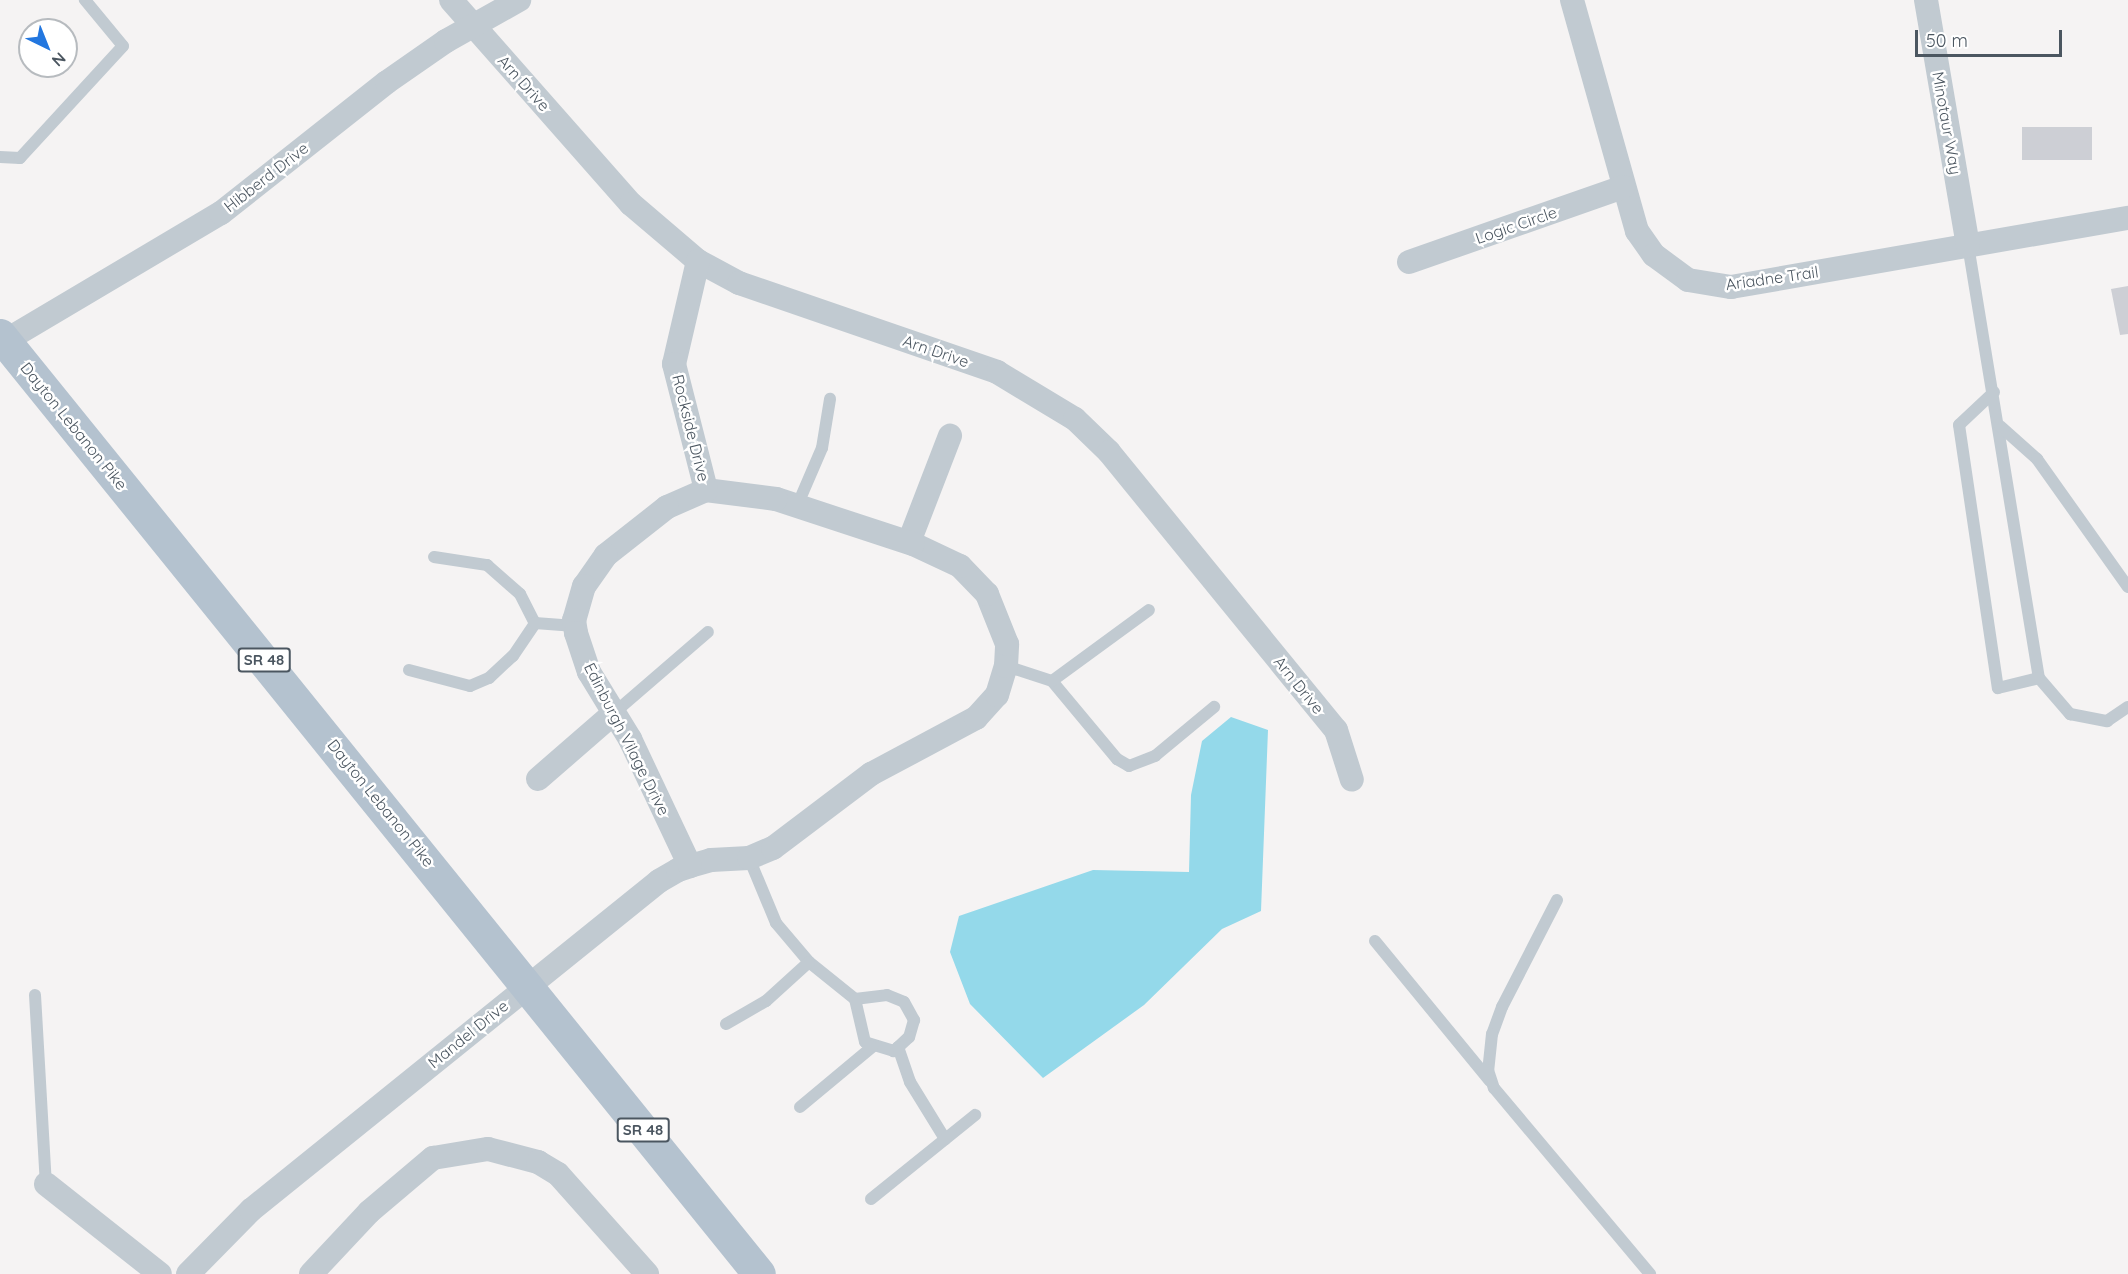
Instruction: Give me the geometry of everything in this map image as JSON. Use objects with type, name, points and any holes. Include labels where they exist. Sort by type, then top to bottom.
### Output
[{"type":"main road","name":"Dayton Lebanon Pike","points":[[2,338],[529,986],[759,1274]]},
{"type":"street","name":"Arn Drive","points":[[451,0],[471,27],[631,204],[698,261],[740,283],[997,372],[1075,419],[1109,452],[1336,730],[1352,780]]},
{"type":"street","name":"Hibberd Drive","points":[[2,338],[221,213],[387,82],[471,27],[519,0]]},
{"type":"street","name":"Ariadne Trail","points":[[1572,0],[1637,231],[1654,255],[1688,280],[1706,285],[1731,287],[2128,218]]},
{"type":"street","name":"Minotaur Way","points":[[1926,0],[1968,245]]},
{"type":"street","name":"Logic Circle","points":[[1409,262],[1623,187]]},
{"type":"street","name":"Rockside Drive","points":[[698,261],[674,364],[706,490]]},
{"type":"street","points":[[909,542],[950,436]]},
{"type":"street","points":[[706,490],[797,506],[909,542],[960,566],[987,594],[1006,644],[1006,666]]},
{"type":"street","name":"Edinburgh Vilage Drive","points":[[690,866],[614,713],[589,672],[575,626],[584,586],[606,555],[667,507],[706,490]]},
{"type":"street","name":"Mandel Drive","points":[[188,1274],[251,1210],[659,881],[690,866],[749,858],[777,846],[871,774],[976,718],[997,695],[1006,666]]},
{"type":"street","points":[[538,779],[614,713]]},
{"type":"street","points":[[311,1274],[369,1212],[433,1158],[488,1149],[538,1162],[558,1174],[647,1274]]},
{"type":"street","points":[[46,1184],[160,1274]]},
{"type":"lane","points":[[0,157],[20,158],[123,46],[85,0]]},
{"type":"lane","points":[[1968,245],[2000,426],[2039,678],[2070,714],[2107,721],[2128,707]]},
{"type":"lane","points":[[1994,392],[1959,424],[1998,688],[2039,678]]},
{"type":"lane","points":[[797,506],[822,448],[830,399]]},
{"type":"lane","points":[[2000,426],[2037,459],[2128,587]]},
{"type":"lane","points":[[434,557],[487,565],[520,594],[535,623]]},
{"type":"lane","points":[[1052,681],[1149,610]]},
{"type":"lane","points":[[535,623],[575,626]]},
{"type":"lane","points":[[409,670],[470,686],[489,678],[513,656],[535,623]]},
{"type":"lane","points":[[614,713],[708,632]]},
{"type":"lane","points":[[1006,666],[1052,681],[1111,752],[1129,766],[1155,756],[1214,707]]},
{"type":"lane","points":[[749,858],[776,923],[809,962],[855,999],[859,1029],[872,1047],[894,1051],[914,1029],[904,1002],[887,994],[855,999]]},
{"type":"lane","points":[[1493,1085],[1488,1058],[1492,1034],[1557,900]]},
{"type":"lane","points":[[1375,941],[1650,1274]]},
{"type":"lane","points":[[726,1024],[766,1000],[809,962]]},
{"type":"lane","points":[[35,995],[46,1184]]},
{"type":"lane","points":[[800,1107],[872,1047]]},
{"type":"lane","points":[[898,1047],[910,1082],[945,1139]]},
{"type":"lane","points":[[871,1199],[975,1115]]},
{"type":"water","points":[[1231,717],[1268,730],[1261,911],[1222,929],[1144,1005],[1043,1078],[970,1004],[950,952],[959,916],[1093,870],[1189,872],[1191,795],[1202,741]]},
{"type":"building","points":[[2022,127],[2092,127],[2092,160],[2022,160]]},
{"type":"building","points":[[2128,286],[2128,334],[2120,335],[2111,289]]}]
